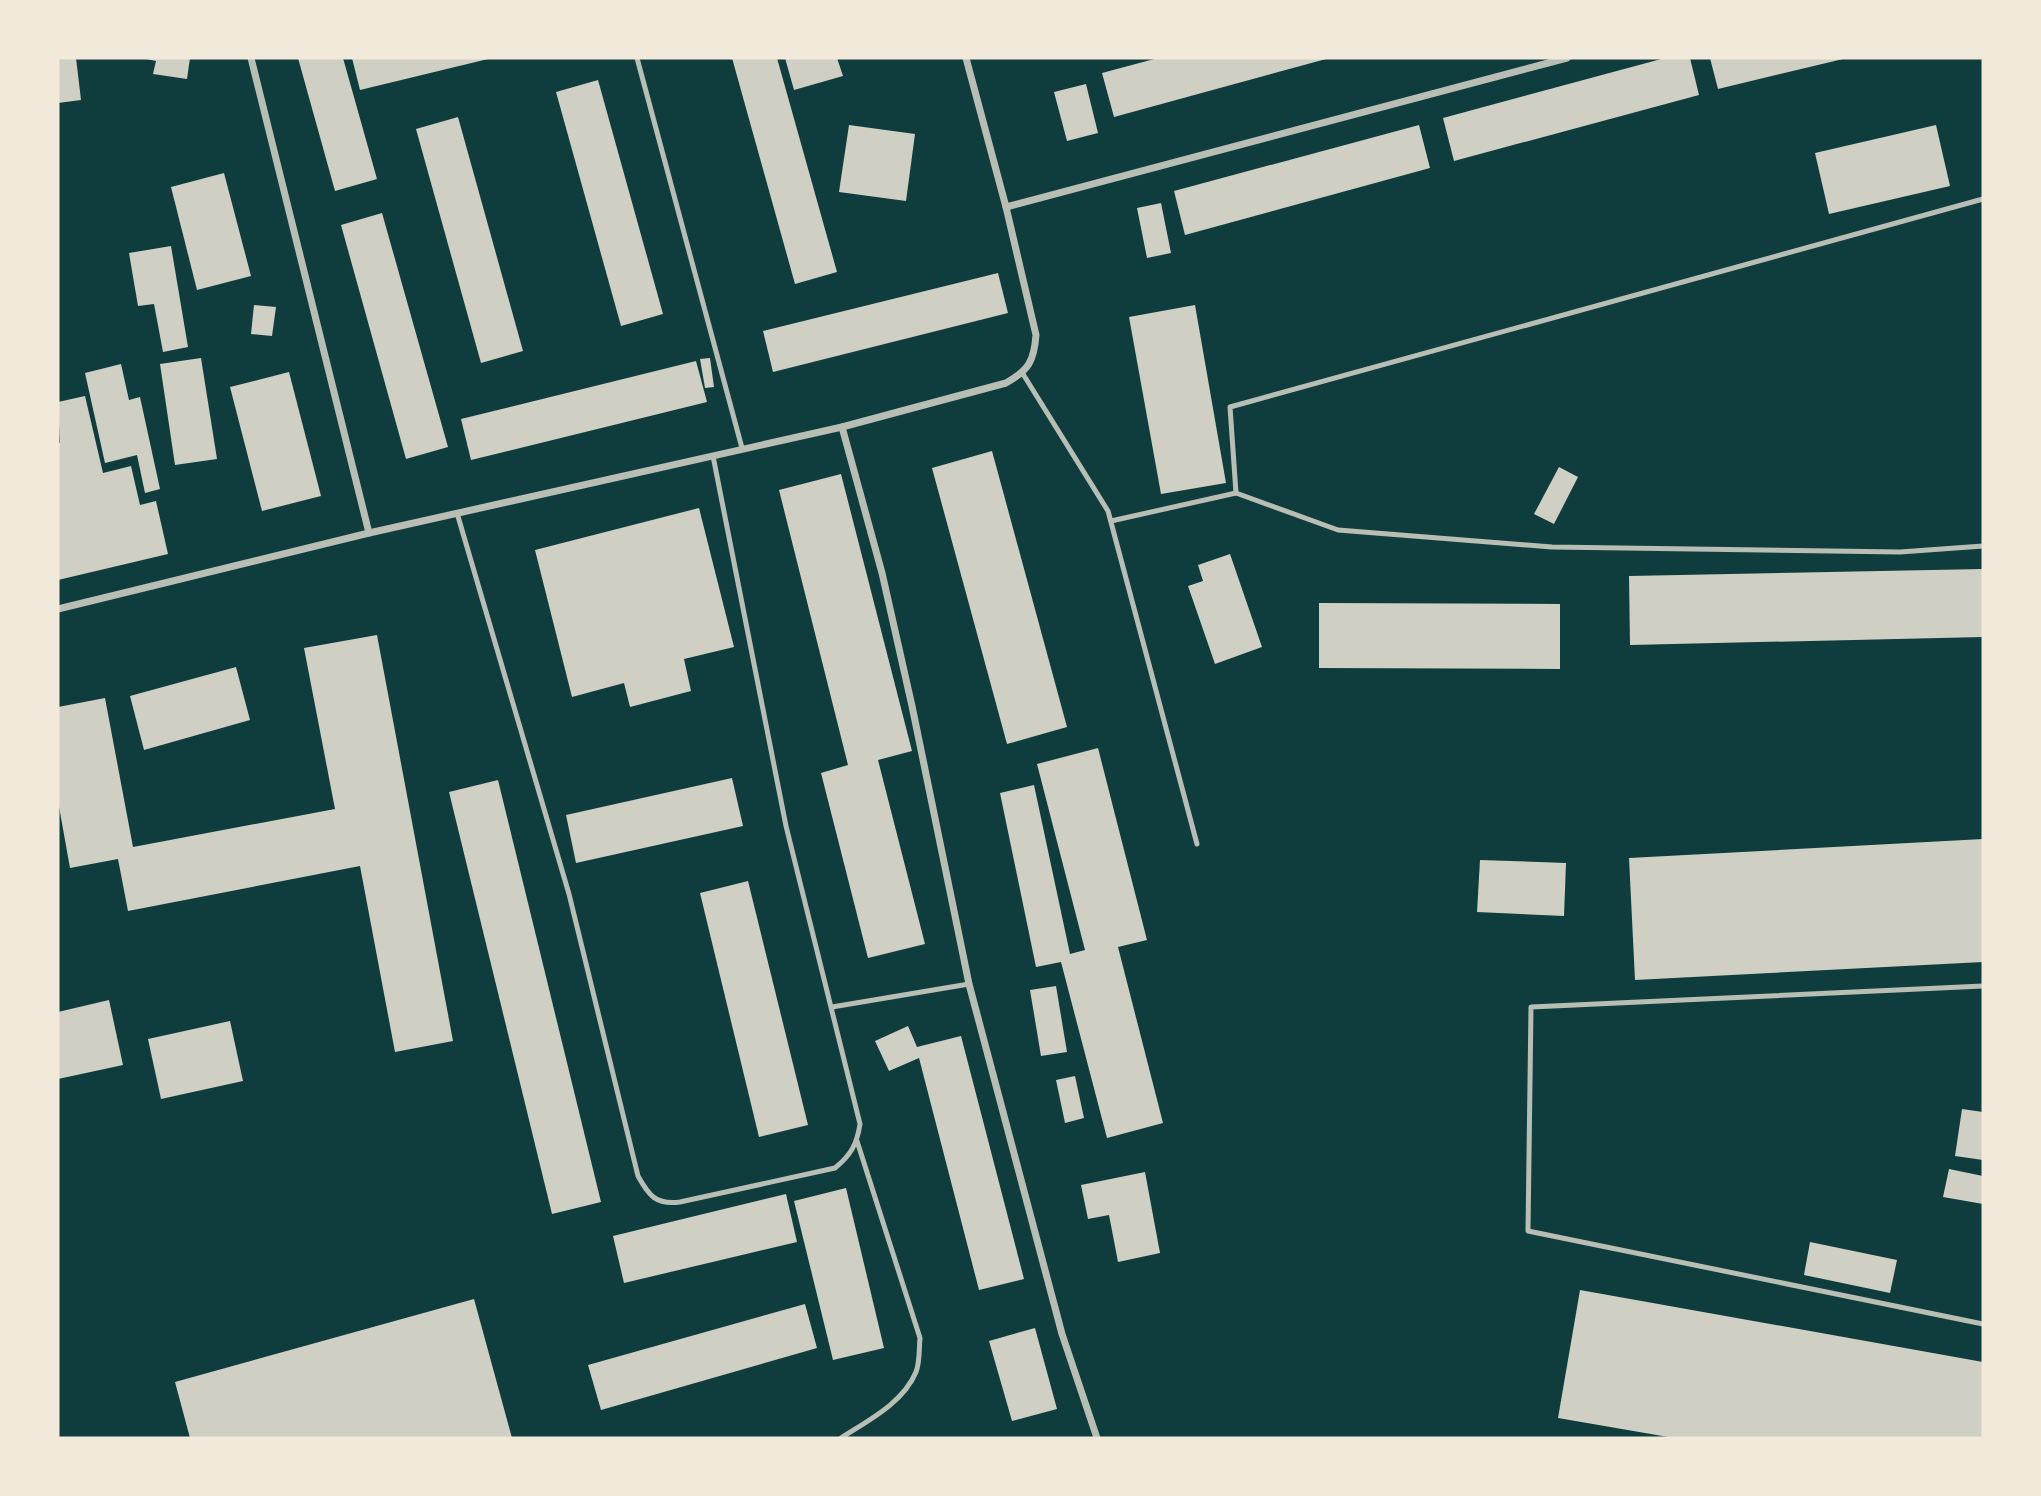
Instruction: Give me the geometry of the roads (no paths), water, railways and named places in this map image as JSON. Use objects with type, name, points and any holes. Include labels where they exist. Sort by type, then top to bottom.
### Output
[{"type":"street","points":[[251,58],[369,533]]},
{"type":"street","points":[[58,609],[369,533],[742,448],[842,428],[1006,383],[1023,374],[1035,355],[1036,335],[1006,207],[966,58]]},
{"type":"street","points":[[1006,207],[1567,58]]},
{"type":"street","points":[[842,428],[882,573],[969,984],[1062,1334],[1097,1438]]},
{"type":"lane","points":[[637,58],[742,448]]},
{"type":"lane","points":[[1236,494],[1230,407],[1983,199]]},
{"type":"lane","points":[[1023,374],[1108,510],[1197,844]]},
{"type":"lane","points":[[713,456],[786,826],[860,1124],[858,1141],[920,1338],[917,1369],[904,1393],[841,1438]]},
{"type":"lane","points":[[1111,521],[1236,494],[1338,530],[1552,547],[1900,552],[1983,546]]},
{"type":"lane","points":[[457,513],[569,894],[638,1175],[648,1194],[665,1204],[673,1203],[835,1168],[848,1157],[858,1141]]},
{"type":"lane","points":[[832,1007],[969,984]]},
{"type":"lane","points":[[1983,985],[1531,1007],[1528,1231],[1983,1324]]}]
